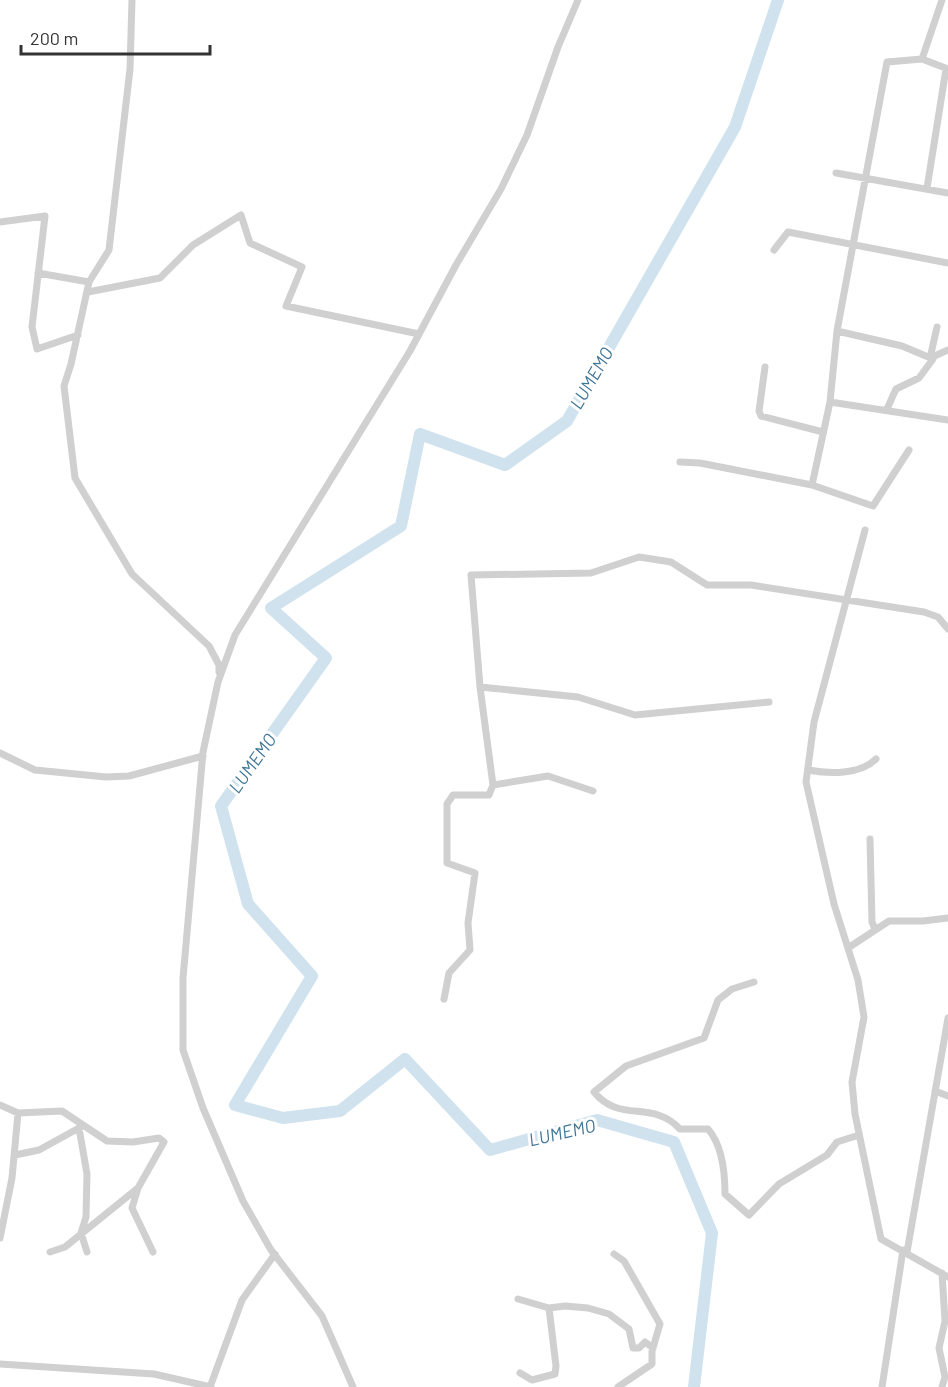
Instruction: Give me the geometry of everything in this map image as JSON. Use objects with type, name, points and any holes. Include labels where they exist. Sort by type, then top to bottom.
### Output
[{"type":"street","points":[[132,0],[130,69],[109,250],[88,282],[88,292],[64,386],[75,478],[132,574],[209,646],[219,665],[218,682]]},
{"type":"street","points":[[353,1387],[322,1317],[275,1254],[243,1202],[203,1108],[183,1050],[183,978],[202,756],[218,682],[236,635],[419,334],[501,189],[527,135],[558,47],[578,0]]},
{"type":"street","points":[[922,59],[942,0]]},
{"type":"street","points":[[812,485],[830,402],[837,331],[887,62],[922,59],[947,69],[927,188]]},
{"type":"street","points":[[836,173],[864,176],[948,193]]},
{"type":"street","points":[[88,292],[160,278],[193,245],[241,215],[250,243],[302,267],[286,306],[419,334]]},
{"type":"street","points":[[0,222],[45,216],[32,327],[37,349],[78,335]]},
{"type":"street","points":[[774,249],[788,232],[948,263]]},
{"type":"street","points":[[38,273],[88,282]]},
{"type":"street","points":[[887,409],[891,394],[919,378],[933,359],[930,358],[938,327]]},
{"type":"street","points":[[837,331],[902,346],[930,358],[948,350]]},
{"type":"street","points":[[765,367],[759,411],[761,416],[823,432]]},
{"type":"street","points":[[830,402],[948,420]]},
{"type":"street","points":[[680,462],[700,463],[812,485],[873,506],[909,450]]},
{"type":"street","points":[[865,530],[814,722],[806,782],[816,835],[858,980],[864,1017],[852,1082],[859,1135],[881,1239],[945,1275],[945,1321],[939,1348],[945,1377],[942,1387]]},
{"type":"street","points":[[444,999],[449,973],[470,950],[468,923],[474,873],[447,863],[447,804],[453,795],[489,795],[493,785],[480,687],[471,575],[591,573],[639,557],[671,562],[707,585],[752,585],[924,612],[938,617],[948,629]]},
{"type":"street","points":[[480,687],[578,697],[635,715],[769,702]]},
{"type":"street","points":[[0,753],[35,770],[106,777],[129,776],[202,756]]},
{"type":"street","points":[[808,770],[825,773],[868,767],[876,759]]},
{"type":"street","points":[[493,785],[548,776],[593,791]]},
{"type":"street","points":[[870,839],[872,922],[875,929]]},
{"type":"street","points":[[848,948],[889,921],[948,918]]},
{"type":"street","points":[[754,982],[732,989],[718,1000],[704,1038],[626,1066],[594,1092],[603,1104],[616,1110],[648,1111],[674,1122],[680,1129],[708,1129],[717,1138],[725,1174],[725,1194],[748,1215],[779,1184],[827,1155],[837,1142],[859,1135]]},
{"type":"street","points":[[882,1387],[948,1018]]},
{"type":"street","points":[[935,1091],[948,1096]]},
{"type":"street","points":[[0,1105],[18,1113],[62,1111],[81,1127],[108,1141],[133,1142],[159,1138],[164,1141],[164,1146],[138,1188],[132,1208],[153,1252]]},
{"type":"street","points":[[0,1238],[15,1155],[18,1113]]},
{"type":"street","points":[[15,1155],[39,1150],[81,1127]]},
{"type":"street","points":[[81,1127],[87,1174],[86,1217],[81,1233],[87,1252]]},
{"type":"street","points":[[50,1252],[65,1247],[138,1188]]},
{"type":"street","points":[[0,1364],[154,1374],[210,1387],[242,1300],[275,1254]]},
{"type":"street","points":[[614,1254],[624,1261],[660,1324],[653,1348],[652,1364],[618,1387]]},
{"type":"street","points":[[518,1299],[549,1308],[572,1306],[609,1314],[629,1329],[633,1348],[639,1348],[645,1342],[653,1348]]},
{"type":"street","points":[[520,1373],[532,1380],[555,1374],[549,1308]]},
{"type":"waterway","name":"LUMEMO","points":[[694,1387],[712,1233],[674,1142],[597,1120],[490,1150],[405,1059],[340,1111],[283,1118],[235,1105],[312,976],[248,904],[221,806],[326,658],[271,608],[401,526],[420,434],[505,465],[567,421],[735,127],[778,0]]}]
